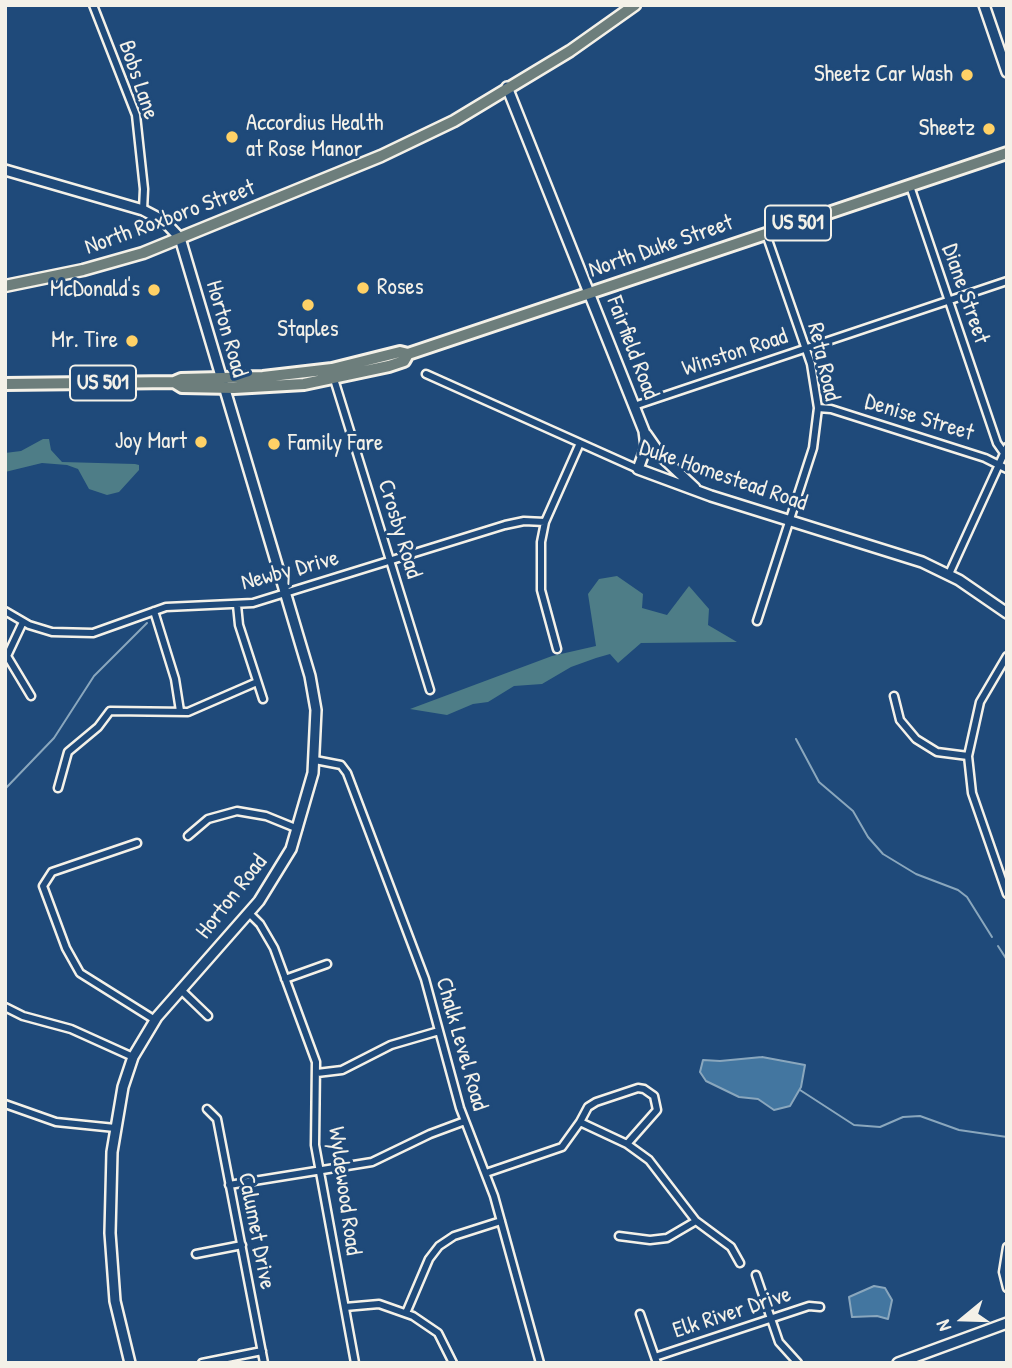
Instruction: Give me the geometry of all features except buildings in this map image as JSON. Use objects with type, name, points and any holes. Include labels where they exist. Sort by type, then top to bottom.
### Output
[{"type":"highway","name":"North Duke Street","points":[[221,384],[318,372],[400,352],[408,354],[1007,153]]},
{"type":"highway","name":"North Duke Street","points":[[5,384],[174,382],[182,387],[334,379],[397,364],[404,361],[408,354]]},
{"type":"main road","name":"North Roxboro Street","points":[[5,286],[107,264],[180,238],[431,133],[508,88],[625,9],[635,5]]},
{"type":"street","name":"Bobs Lane","points":[[93,5],[135,115],[144,179],[143,210]]},
{"type":"street","points":[[984,5],[1007,72]]},
{"type":"street","name":"Fairfield Road","points":[[508,88],[644,432],[646,447],[638,469]]},
{"type":"street","points":[[5,170],[143,210],[164,221],[180,238]]},
{"type":"street","name":"Diane Street","points":[[910,186],[997,443],[1005,450]]},
{"type":"street","name":"Reta Road","points":[[757,621],[813,448],[818,408],[805,348],[766,234]]},
{"type":"street","name":"Horton Road","points":[[130,1363],[117,1312],[111,1261],[110,1192],[115,1128],[133,1057],[155,1020],[248,913],[281,867],[299,829],[315,760],[317,727],[314,694],[180,238]]},
{"type":"street","name":"Winston Road","points":[[634,406],[1007,281]]},
{"type":"street","name":"Duke Homestead Road","points":[[426,374],[638,469],[698,491],[891,551],[949,574],[1007,613]]},
{"type":"street","name":"Crosby Road","points":[[334,379],[430,690]]},
{"type":"street","name":"Denise Street","points":[[818,408],[831,409],[999,464],[1007,469]]},
{"type":"street","points":[[644,432],[662,457],[698,491]]},
{"type":"street","points":[[557,649],[541,590],[540,563],[545,522],[580,443]]},
{"type":"street","points":[[949,574],[1005,450]]},
{"type":"street","name":"Newby Drive","points":[[5,611],[23,622],[52,632],[80,634],[110,628],[154,611],[181,605],[237,605],[285,593],[513,523],[545,522]]},
{"type":"street","points":[[237,605],[239,625],[263,699]]},
{"type":"street","points":[[154,611],[175,679],[180,711]]},
{"type":"street","points":[[23,622],[7,656],[31,696]]},
{"type":"street","points":[[1007,656],[980,702],[968,756],[972,793],[1007,894]]},
{"type":"street","points":[[58,788],[68,752],[98,727],[110,711],[192,711],[257,682]]},
{"type":"street","points":[[894,696],[900,720],[920,743],[946,754],[968,756]]},
{"type":"street","name":"Chalk Level Road","points":[[315,760],[341,765],[347,773],[425,979],[465,1121],[486,1173],[501,1221],[540,1363]]},
{"type":"street","points":[[188,836],[208,820],[237,811],[266,816],[299,829]]},
{"type":"street","points":[[137,843],[52,872],[43,886],[66,948],[80,973],[155,1020]]},
{"type":"street","name":"Wyldewood Road","points":[[248,913],[266,933],[315,1057],[315,1136],[319,1172],[355,1363]]},
{"type":"street","points":[[285,979],[327,964]]},
{"type":"street","points":[[180,989],[208,1016]]},
{"type":"street","points":[[5,1007],[89,1036],[133,1057]]},
{"type":"street","points":[[317,1073],[342,1070],[391,1045],[439,1031]]},
{"type":"street","points":[[486,1173],[562,1147],[588,1107],[638,1088],[644,1089],[654,1096],[657,1110],[627,1144]]},
{"type":"street","points":[[5,1104],[56,1122],[115,1128]]},
{"type":"street","name":"Calumet Drive","points":[[207,1109],[216,1119],[264,1363]]},
{"type":"street","points":[[229,1185],[372,1163],[465,1121]]},
{"type":"street","points":[[580,1122],[627,1144],[649,1160],[696,1221],[731,1247],[740,1263]]},
{"type":"street","points":[[406,1313],[429,1259],[439,1246],[454,1236],[501,1221]]},
{"type":"street","points":[[619,1236],[650,1240],[667,1238],[696,1221]]},
{"type":"street","points":[[196,1254],[242,1245]]},
{"type":"street","points":[[1007,1247],[1003,1272],[1007,1289]]},
{"type":"street","points":[[756,1275],[779,1342],[798,1363]]},
{"type":"street","points":[[345,1307],[373,1303],[406,1313],[438,1333],[453,1363]]},
{"type":"street","name":"Elk River Drive","points":[[656,1360],[771,1318],[810,1306],[820,1307]]},
{"type":"street","points":[[640,1314],[656,1360]]},
{"type":"street","points":[[898,1363],[1007,1323]]},
{"type":"street","points":[[202,1363],[262,1351]]},
{"type":"green space","points":[[43,439],[49,439],[51,450],[62,462],[135,464],[139,465],[139,470],[119,492],[107,495],[89,489],[78,469],[67,465],[42,463],[5,472],[5,453],[21,451]]},
{"type":"green space","points":[[617,576],[643,594],[642,608],[667,615],[689,586],[709,609],[708,625],[737,642],[641,643],[618,663],[610,654],[596,658],[571,667],[542,684],[514,686],[488,702],[473,704],[447,715],[410,709],[552,656],[596,646],[588,594],[599,579]]},
{"type":"water","points":[[762,1057],[805,1065],[801,1087],[790,1106],[774,1110],[758,1099],[739,1097],[706,1081],[700,1072],[703,1060]]},
{"type":"water","points":[[874,1286],[885,1288],[892,1300],[888,1319],[877,1316],[852,1317],[849,1297]]},
{"type":"waterway","points":[[5,789],[54,738],[94,676],[147,623]]},
{"type":"waterway","points":[[796,739],[819,782],[853,811],[868,837],[883,854],[916,874],[958,890],[967,897],[992,937]]},
{"type":"waterway","points":[[998,946],[1007,960]]},
{"type":"waterway","points":[[800,1090],[854,1125],[880,1127],[903,1117],[920,1116],[959,1130],[1007,1137]]},
{"type":"place","name":"Sheetz Car Wash","points":[[967,75]]},
{"type":"place","name":"Sheetz","points":[[989,129]]},
{"type":"place","name":"Accordius Health at Rose Manor","points":[[232,137]]},
{"type":"place","name":"Roses","points":[[363,288]]},
{"type":"place","name":"McDonald's","points":[[154,290]]},
{"type":"place","name":"Staples","points":[[308,305]]},
{"type":"place","name":"Mr. Tire","points":[[132,341]]},
{"type":"place","name":"Joy Mart","points":[[201,442]]},
{"type":"place","name":"Family Fare","points":[[274,444]]}]
